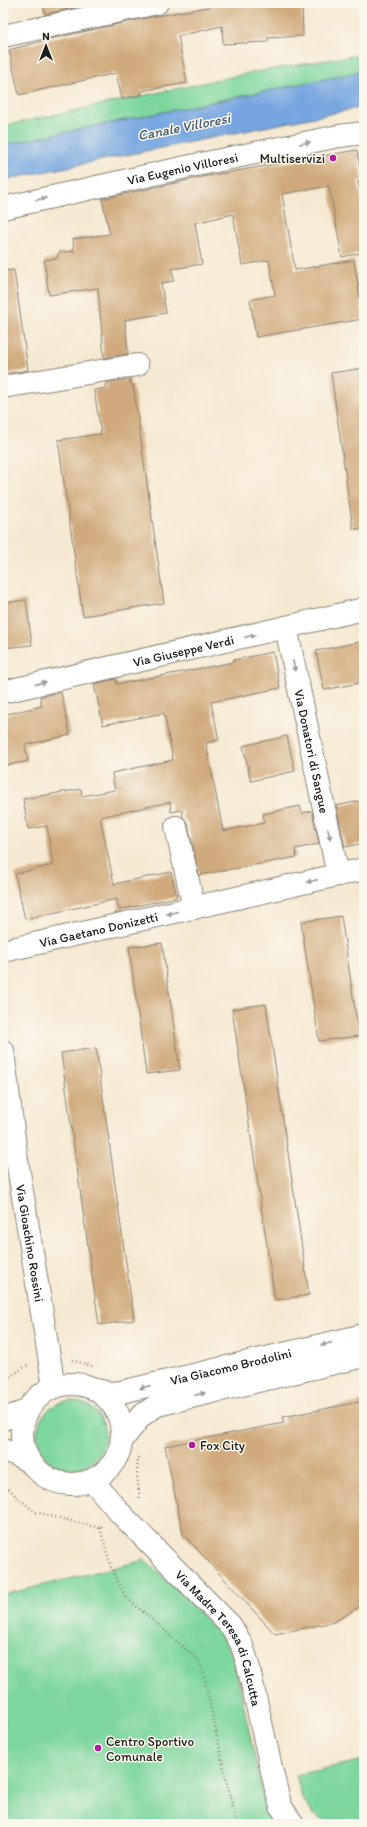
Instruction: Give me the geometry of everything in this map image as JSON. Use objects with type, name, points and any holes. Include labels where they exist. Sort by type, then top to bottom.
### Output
[{"type":"street","points":[[3,36],[159,3]]},
{"type":"street","name":"Via Eugenio Villoresi","points":[[3,208],[186,167],[339,136],[364,133]]},
{"type":"street","points":[[3,387],[137,365]]},
{"type":"street","name":"Via Giuseppe Verdi","points":[[3,692],[364,609]]},
{"type":"street","name":"Via Donatori di Sangue","points":[[286,627],[338,875]]},
{"type":"street","points":[[176,827],[194,908]]},
{"type":"street","name":"Via Gaetano Donizetti","points":[[3,951],[364,869]]},
{"type":"street","name":"Via Gioachino Rossini","points":[[3,1051],[10,1155],[54,1387]]},
{"type":"street","name":"Via Giacomo Brodolini","points":[[96,1390],[111,1393],[121,1392],[364,1335]]},
{"type":"street","name":"Via Giacomo Brodolini","points":[[131,1446],[141,1416],[157,1405],[364,1356]]},
{"type":"street","points":[[66,1384],[77,1384],[96,1390],[110,1402],[118,1413],[131,1446],[120,1451],[113,1463],[104,1473],[92,1480],[77,1484],[60,1483],[43,1476],[31,1463],[25,1453],[21,1439],[22,1425],[27,1411],[37,1397],[54,1387],[66,1384]]},
{"type":"street","points":[[3,1419],[27,1411]]},
{"type":"street","points":[[3,1450],[17,1455],[31,1463]]},
{"type":"street","name":"Via Madre Teresa di Calcutta","points":[[92,1480],[121,1514],[231,1626],[241,1643],[247,1660],[281,1807],[294,1824]]},
{"type":"path","points":[[3,1483],[35,1512],[100,1528],[140,1501],[131,1446]]},
{"type":"path","points":[[100,1528],[111,1567],[125,1596],[197,1659],[202,1667],[236,1824]]},
{"type":"green space","points":[[364,54],[364,71],[3,145],[3,126],[249,73]]},
{"type":"green space","points":[[71,1401],[84,1403],[95,1411],[103,1422],[105,1435],[103,1448],[95,1459],[84,1467],[71,1469],[58,1467],[47,1459],[39,1448],[37,1435],[39,1422],[47,1411],[58,1403]]},
{"type":"green space","name":"Centro Sportivo Comunale","points":[[145,1560],[185,1597],[224,1639],[234,1660],[264,1801],[276,1824],[3,1824],[3,1595]]},
{"type":"green space","points":[[364,1760],[364,1824],[328,1824],[314,1815],[302,1798],[296,1775]]},
{"type":"water","name":"Canale Villoresi","points":[[364,71],[364,107],[3,180],[3,145]]},
{"type":"building","points":[[43,3],[97,3],[45,14]]},
{"type":"building","points":[[220,3],[302,3],[303,36],[268,38],[268,42],[223,44],[222,26],[178,36],[187,83],[141,91],[142,95],[122,99],[116,73],[19,95],[9,50],[50,39],[151,17],[220,5]]},
{"type":"building","points":[[357,150],[362,180],[358,181],[364,214],[364,252],[342,257],[329,186],[282,194],[295,270],[354,260],[363,319],[256,337],[250,300],[275,295],[269,260],[242,265],[233,214],[195,223],[202,264],[172,269],[174,281],[161,283],[166,313],[125,320],[128,354],[104,358],[98,288],[49,295],[44,260],[58,258],[58,253],[74,251],[73,239],[110,234],[102,199],[202,177]]},
{"type":"building","points":[[14,270],[28,370],[3,374],[3,271]]},
{"type":"building","points":[[364,368],[364,528],[353,529],[331,373]]},
{"type":"building","points":[[130,379],[131,385],[133,385],[164,603],[83,616],[58,440],[101,434],[94,390],[107,388],[106,383]]},
{"type":"building","points":[[26,600],[32,645],[3,648],[3,603]]},
{"type":"building","points":[[364,641],[364,682],[324,690],[316,651]]},
{"type":"building","points":[[273,652],[280,688],[211,702],[219,740],[206,743],[223,831],[264,823],[263,814],[300,806],[302,813],[312,811],[319,844],[295,849],[297,857],[199,875],[188,824],[183,817],[182,810],[171,812],[170,802],[100,817],[114,884],[171,872],[177,897],[119,910],[117,899],[25,919],[15,874],[53,865],[47,826],[28,829],[23,799],[81,789],[82,796],[115,790],[112,773],[173,760],[164,713],[103,725],[94,684],[116,679],[117,684],[129,682],[234,662],[233,660]]},
{"type":"building","points":[[61,692],[70,735],[25,745],[28,761],[3,766],[3,715],[42,706],[40,697]]},
{"type":"building","points":[[287,736],[295,771],[251,781],[243,746]]},
{"type":"building","points":[[364,800],[364,843],[345,847],[336,806]]},
{"type":"building","points":[[341,916],[359,1036],[319,1041],[301,922]]},
{"type":"building","points":[[162,943],[180,1070],[146,1074],[129,947]]},
{"type":"building","points":[[266,1004],[309,1295],[275,1300],[232,1009]]},
{"type":"building","points":[[96,1048],[134,1320],[99,1325],[61,1053]]},
{"type":"building","points":[[364,1401],[364,1493],[358,1494],[364,1526],[364,1604],[334,1622],[275,1634],[183,1534],[165,1446],[284,1423],[283,1417]]},
{"type":"place","name":"Multiservizi","points":[[333,158]]},
{"type":"place","name":"Fox City","points":[[192,1445]]},
{"type":"place","name":"Centro Sportivo Comunale","points":[[98,1748]]}]
